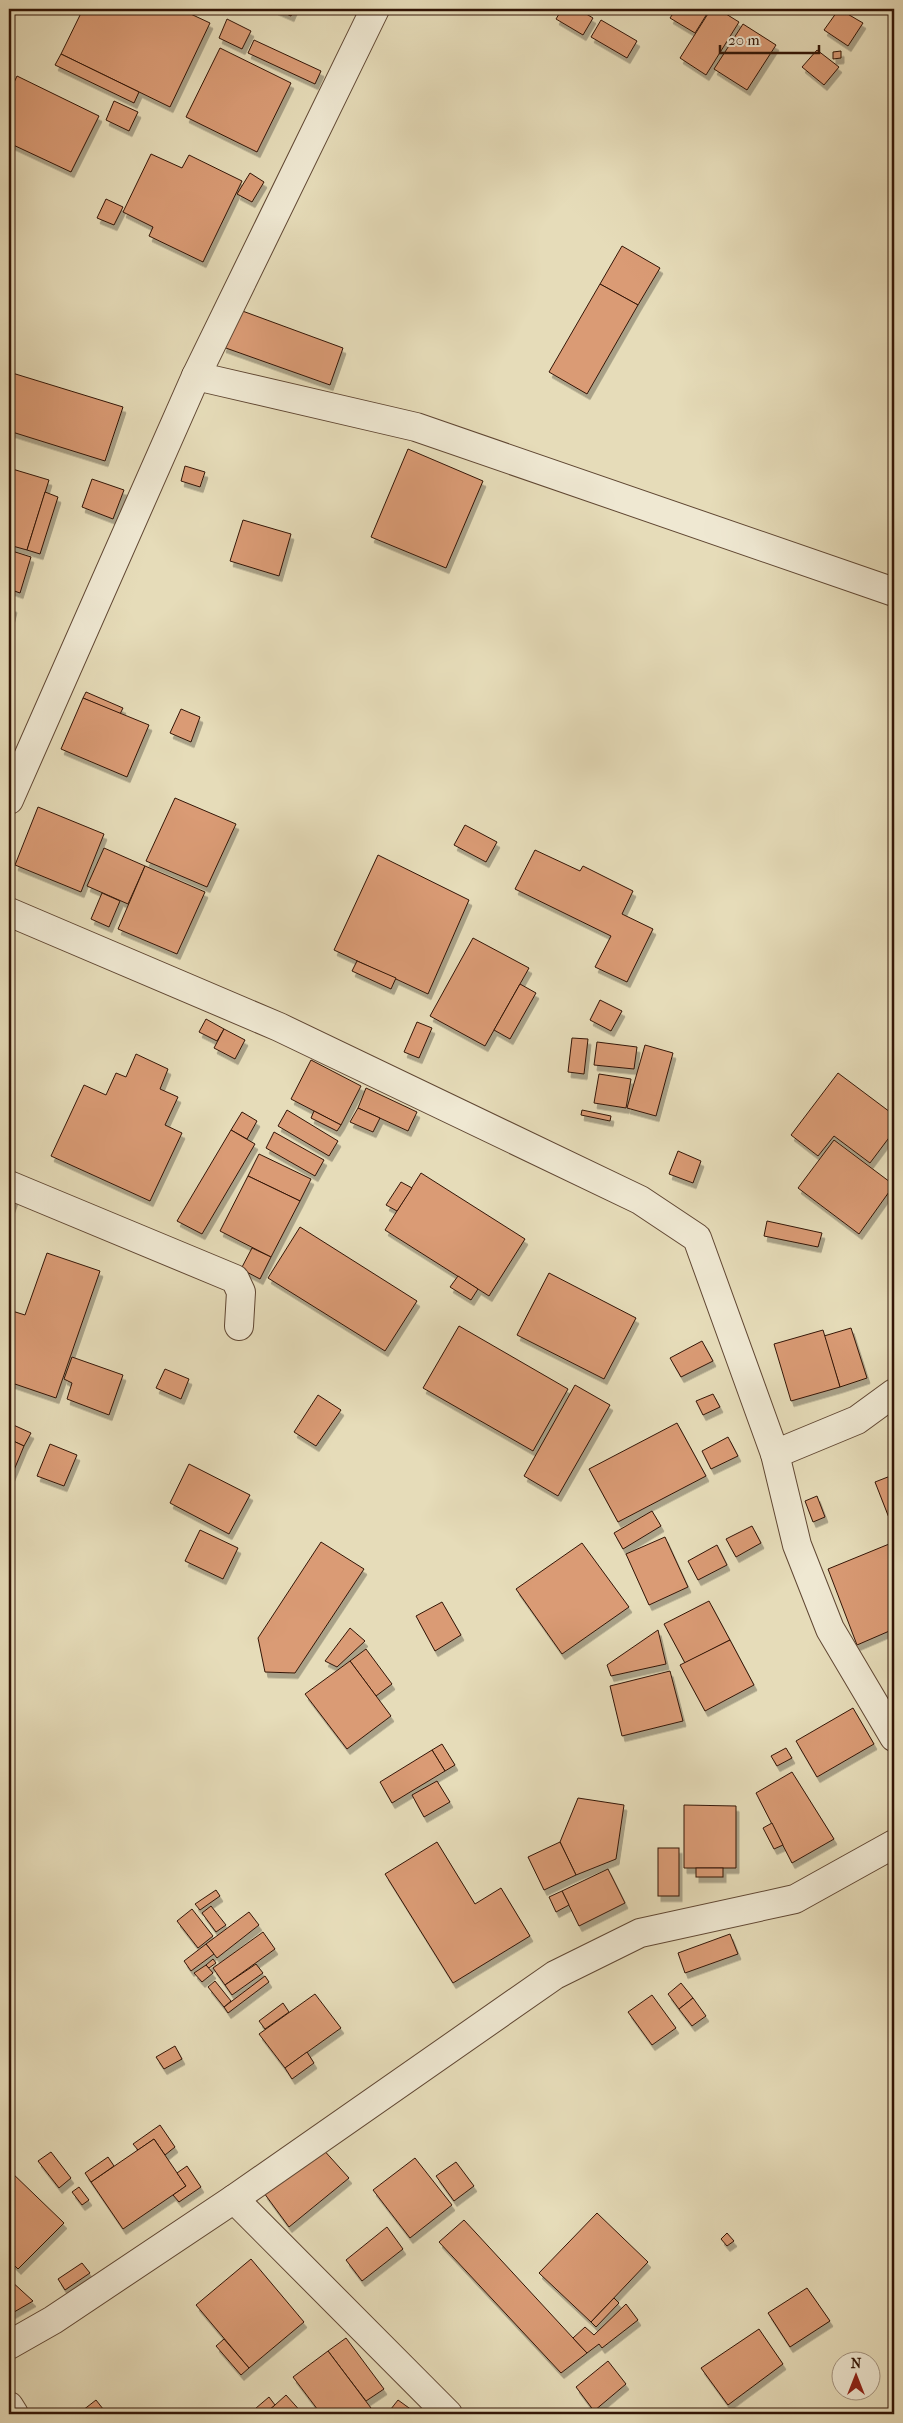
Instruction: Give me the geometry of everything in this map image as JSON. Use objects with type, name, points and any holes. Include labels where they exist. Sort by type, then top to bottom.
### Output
[{"type":"street","points":[[9,800],[196,376],[375,9]]},
{"type":"street","points":[[196,376],[416,426],[894,592]]},
{"type":"street","points":[[9,912],[288,1031],[640,1200],[697,1238],[775,1454],[797,1546],[830,1629],[894,1737]]},
{"type":"street","points":[[9,1185],[235,1279],[241,1292],[239,1326]]},
{"type":"street","points":[[775,1454],[857,1420],[894,1393]]},
{"type":"street","points":[[9,2345],[53,2320],[234,2199],[555,1974],[640,1933],[794,1899],[894,1844]]},
{"type":"street","points":[[234,2199],[448,2414]]},
{"type":"street","points":[[9,2406],[14,2414]]},
{"type":"building","points":[[83,9],[180,9],[210,23],[170,107],[61,54]]},
{"type":"building","points":[[275,9],[294,9],[291,16]]},
{"type":"building","points":[[562,9],[578,9],[593,18],[583,35],[556,19]]},
{"type":"building","points":[[676,9],[710,9],[695,33],[670,18]]},
{"type":"building","points":[[711,9],[718,9],[739,22],[706,75],[680,58]]},
{"type":"building","points":[[839,9],[863,23],[848,46],[824,30]]},
{"type":"building","points":[[227,19],[251,31],[242,49],[219,38]]},
{"type":"building","points":[[601,20],[637,41],[627,58],[591,37]]},
{"type":"building","points":[[743,24],[776,45],[747,90],[714,69]]},
{"type":"building","points":[[254,40],[321,71],[315,84],[248,53]]},
{"type":"building","points":[[220,48],[291,83],[257,152],[186,117]]},
{"type":"building","points":[[817,50],[839,67],[824,85],[802,67]]},
{"type":"building","points":[[841,51],[841,58],[833,59],[833,52]]},
{"type":"building","points":[[61,54],[139,92],[134,103],[55,65]]},
{"type":"building","points":[[17,76],[99,116],[71,172],[9,143],[9,93]]},
{"type":"building","points":[[114,101],[138,112],[129,131],[106,120]]},
{"type":"building","points":[[151,154],[182,168],[189,155],[242,181],[203,262],[149,236],[153,227],[123,212]]},
{"type":"building","points":[[250,173],[264,182],[252,202],[237,194]]},
{"type":"building","points":[[106,199],[123,207],[114,225],[97,218]]},
{"type":"building","points":[[622,246],[660,268],[638,305],[600,284]]},
{"type":"building","points":[[600,284],[638,305],[587,394],[549,372]]},
{"type":"building","points":[[237,309],[343,348],[330,385],[223,347]]},
{"type":"building","points":[[9,372],[123,407],[105,461],[9,431]]},
{"type":"building","points":[[408,449],[483,481],[446,568],[371,537]]},
{"type":"building","points":[[185,466],[205,472],[200,487],[181,481]]},
{"type":"building","points":[[9,468],[49,480],[27,550],[9,545]]},
{"type":"building","points":[[92,479],[124,490],[113,519],[82,507]]},
{"type":"building","points":[[45,492],[58,497],[40,554],[27,550]]},
{"type":"building","points":[[243,520],[291,534],[279,576],[230,561]]},
{"type":"building","points":[[9,550],[31,557],[20,593],[9,589]]},
{"type":"building","points":[[9,606],[14,607],[9,628]]},
{"type":"building","points":[[86,692],[123,708],[120,714],[83,698]]},
{"type":"building","points":[[83,698],[149,725],[127,777],[61,749]]},
{"type":"building","points":[[181,709],[200,717],[191,742],[170,733]]},
{"type":"building","points":[[175,798],[236,824],[207,887],[146,861]]},
{"type":"building","points":[[38,807],[104,834],[81,892],[15,865]]},
{"type":"building","points":[[465,825],[497,842],[486,862],[454,845]]},
{"type":"building","points":[[104,848],[145,866],[128,904],[87,886]]},
{"type":"building","points":[[535,850],[580,871],[583,866],[633,891],[622,914],[653,929],[627,982],[595,967],[611,936],[515,889]]},
{"type":"building","points":[[378,855],[469,900],[428,994],[334,950]]},
{"type":"building","points":[[145,866],[205,892],[177,954],[118,929]]},
{"type":"building","points":[[102,893],[120,901],[109,927],[91,919]]},
{"type":"building","points":[[473,938],[529,968],[485,1046],[430,1016]]},
{"type":"building","points":[[357,961],[396,978],[391,989],[352,971]]},
{"type":"building","points":[[520,984],[536,993],[510,1039],[494,1030]]},
{"type":"building","points":[[600,1000],[622,1011],[611,1031],[590,1020]]},
{"type":"building","points":[[206,1019],[224,1029],[217,1041],[199,1032]]},
{"type":"building","points":[[417,1022],[432,1028],[419,1058],[404,1052]]},
{"type":"building","points":[[224,1029],[245,1040],[235,1059],[214,1048]]},
{"type":"building","points":[[572,1038],[588,1039],[584,1074],[568,1072]]},
{"type":"building","points":[[597,1042],[637,1047],[634,1069],[594,1065]]},
{"type":"building","points":[[645,1045],[673,1053],[656,1116],[627,1108]]},
{"type":"building","points":[[136,1054],[168,1069],[160,1089],[178,1097],[165,1125],[182,1133],[150,1201],[51,1156],[84,1085],[106,1095],[116,1073],[126,1077]]},
{"type":"building","points":[[311,1060],[361,1086],[341,1125],[291,1099]]},
{"type":"building","points":[[838,1073],[894,1115],[894,1131],[870,1163],[834,1136],[818,1156],[791,1135]]},
{"type":"building","points":[[599,1074],[631,1079],[626,1108],[594,1103]]},
{"type":"building","points":[[366,1088],[417,1112],[408,1131],[358,1108]]},
{"type":"building","points":[[358,1108],[380,1118],[373,1132],[350,1122]]},
{"type":"building","points":[[287,1110],[338,1141],[329,1156],[278,1126]]},
{"type":"building","points":[[582,1110],[611,1116],[610,1121],[581,1115]]},
{"type":"building","points":[[314,1111],[341,1125],[337,1131],[311,1118]]},
{"type":"building","points":[[242,1112],[257,1121],[247,1139],[231,1130]]},
{"type":"building","points":[[231,1130],[255,1144],[202,1234],[177,1221]]},
{"type":"building","points":[[274,1132],[324,1160],[315,1176],[266,1148]]},
{"type":"building","points":[[834,1140],[894,1185],[859,1234],[798,1188]]},
{"type":"building","points":[[678,1151],[701,1161],[693,1183],[669,1174]]},
{"type":"building","points":[[259,1154],[311,1179],[300,1201],[248,1176]]},
{"type":"building","points":[[421,1173],[525,1239],[489,1296],[385,1230]]},
{"type":"building","points":[[248,1176],[300,1201],[271,1257],[220,1231]]},
{"type":"building","points":[[401,1182],[412,1188],[397,1211],[386,1205]]},
{"type":"building","points":[[9,1195],[15,1198],[9,1215]]},
{"type":"building","points":[[767,1221],[822,1233],[818,1247],[764,1236]]},
{"type":"building","points":[[300,1227],[417,1301],[385,1351],[268,1278]]},
{"type":"building","points":[[252,1248],[271,1257],[260,1279],[241,1269]]},
{"type":"building","points":[[47,1253],[100,1271],[56,1398],[9,1382],[9,1310],[25,1315]]},
{"type":"building","points":[[549,1273],[636,1318],[604,1379],[517,1335]]},
{"type":"building","points":[[458,1276],[478,1289],[471,1300],[450,1287]]},
{"type":"building","points":[[459,1326],[568,1389],[533,1451],[423,1388]]},
{"type":"building","points":[[851,1328],[867,1378],[840,1387],[824,1336]]},
{"type":"building","points":[[823,1330],[840,1387],[791,1401],[774,1344]]},
{"type":"building","points":[[702,1341],[713,1361],[681,1377],[670,1358]]},
{"type":"building","points":[[72,1357],[123,1375],[109,1415],[67,1399],[72,1383],[64,1379]]},
{"type":"building","points":[[165,1369],[189,1379],[181,1399],[156,1388]]},
{"type":"building","points":[[575,1385],[610,1405],[558,1496],[524,1476]]},
{"type":"building","points":[[713,1394],[720,1407],[703,1415],[696,1401]]},
{"type":"building","points":[[318,1395],[341,1410],[316,1446],[294,1432]]},
{"type":"building","points":[[9,1423],[31,1433],[24,1446],[9,1439]]},
{"type":"building","points":[[677,1423],[706,1476],[618,1522],[589,1469]]},
{"type":"building","points":[[728,1437],[738,1456],[711,1469],[702,1451]]},
{"type":"building","points":[[9,1439],[24,1446],[9,1482]]},
{"type":"building","points":[[50,1444],[77,1455],[64,1486],[37,1476]]},
{"type":"building","points":[[189,1464],[250,1495],[229,1534],[170,1503]]},
{"type":"building","points":[[893,1475],[894,1528],[875,1482]]},
{"type":"building","points":[[817,1496],[825,1517],[813,1522],[805,1501]]},
{"type":"building","points":[[652,1511],[661,1526],[623,1549],[614,1533]]},
{"type":"building","points":[[752,1526],[761,1543],[736,1557],[726,1539]]},
{"type":"building","points":[[200,1530],[238,1548],[223,1579],[185,1561]]},
{"type":"building","points":[[665,1537],[688,1587],[649,1605],[626,1554]]},
{"type":"building","points":[[321,1542],[364,1569],[295,1673],[265,1672],[258,1638]]},
{"type":"building","points":[[894,1542],[894,1629],[857,1645],[828,1569]]},
{"type":"building","points":[[582,1543],[629,1607],[562,1654],[516,1589]]},
{"type":"building","points":[[717,1545],[727,1565],[698,1580],[688,1561]]},
{"type":"building","points":[[709,1601],[730,1640],[685,1663],[664,1624]]},
{"type":"building","points":[[442,1602],[461,1635],[435,1651],[416,1616]]},
{"type":"building","points":[[350,1628],[365,1641],[337,1667],[325,1661]]},
{"type":"building","points":[[658,1630],[666,1664],[611,1676],[607,1665]]},
{"type":"building","points":[[730,1640],[754,1685],[705,1711],[680,1665]]},
{"type":"building","points":[[366,1649],[392,1684],[376,1696],[350,1661]]},
{"type":"building","points":[[350,1661],[391,1716],[347,1749],[305,1694]]},
{"type":"building","points":[[670,1671],[683,1721],[622,1736],[610,1686]]},
{"type":"building","points":[[853,1708],[874,1744],[817,1777],[796,1741]]},
{"type":"building","points":[[442,1744],[455,1765],[445,1771],[432,1750]]},
{"type":"building","points":[[786,1748],[792,1758],[777,1766],[771,1756]]},
{"type":"building","points":[[432,1750],[445,1771],[392,1803],[380,1782]]},
{"type":"building","points":[[792,1772],[834,1839],[792,1863],[756,1793]]},
{"type":"building","points":[[437,1781],[450,1802],[424,1817],[412,1795]]},
{"type":"building","points":[[578,1798],[624,1805],[616,1859],[576,1875],[560,1842]]},
{"type":"building","points":[[684,1805],[736,1806],[736,1868],[684,1868]]},
{"type":"building","points":[[772,1823],[783,1845],[774,1849],[763,1828]]},
{"type":"building","points":[[437,1842],[475,1904],[501,1888],[530,1936],[453,1983],[385,1874]]},
{"type":"building","points":[[560,1842],[576,1875],[544,1890],[528,1857]]},
{"type":"building","points":[[658,1848],[679,1848],[679,1896],[658,1896]]},
{"type":"building","points":[[696,1868],[723,1868],[723,1877],[696,1877]]},
{"type":"building","points":[[608,1869],[625,1903],[579,1926],[562,1891]]},
{"type":"building","points":[[216,1890],[220,1896],[200,1910],[195,1904]]},
{"type":"building","points":[[562,1891],[569,1905],[556,1912],[549,1897]]},
{"type":"building","points":[[211,1906],[226,1925],[216,1932],[202,1913]]},
{"type":"building","points":[[192,1909],[213,1936],[198,1948],[177,1921]]},
{"type":"building","points":[[249,1912],[259,1925],[217,1958],[206,1944]]},
{"type":"building","points":[[263,1932],[275,1949],[225,1985],[213,1968]]},
{"type":"building","points":[[730,1934],[738,1954],[685,1973],[678,1953]]},
{"type":"building","points":[[206,1944],[214,1954],[191,1971],[184,1961]]},
{"type":"building","points":[[213,1959],[216,1963],[209,1968],[206,1965]]},
{"type":"building","points":[[256,1964],[263,1973],[232,1995],[225,1985]]},
{"type":"building","points":[[206,1965],[213,1973],[202,1982],[194,1973]]},
{"type":"building","points":[[265,1976],[269,1982],[228,2013],[224,2007]]},
{"type":"building","points":[[215,1981],[231,2001],[224,2007],[208,1987]]},
{"type":"building","points":[[681,1983],[693,1998],[679,2009],[668,1994]]},
{"type":"building","points":[[315,1994],[341,2028],[285,2068],[259,2034]]},
{"type":"building","points":[[652,1995],[676,2028],[652,2045],[628,2012]]},
{"type":"building","points":[[693,1998],[706,2016],[692,2026],[679,2009]]},
{"type":"building","points":[[283,2003],[289,2012],[265,2029],[259,2021]]},
{"type":"building","points":[[175,2046],[182,2059],[164,2069],[156,2057]]},
{"type":"building","points":[[307,2052],[314,2063],[292,2079],[285,2068]]},
{"type":"building","points":[[160,2125],[175,2147],[165,2155],[154,2139],[138,2150],[133,2144]]},
{"type":"building","points":[[154,2139],[186,2186],[123,2229],[91,2182]]},
{"type":"building","points":[[321,2147],[349,2178],[289,2227],[264,2193]]},
{"type":"building","points":[[51,2152],[71,2178],[59,2188],[38,2161]]},
{"type":"building","points":[[108,2157],[114,2166],[91,2182],[85,2173]]},
{"type":"building","points":[[415,2158],[452,2205],[410,2238],[373,2190]]},
{"type":"building","points":[[456,2162],[474,2186],[454,2201],[436,2176]]},
{"type":"building","points":[[187,2166],[201,2187],[179,2202],[173,2195],[186,2186],[177,2173]]},
{"type":"building","points":[[9,2170],[64,2223],[18,2269],[9,2260]]},
{"type":"building","points":[[79,2187],[89,2200],[82,2205],[72,2192]]},
{"type":"building","points":[[597,2213],[648,2262],[591,2322],[539,2273]]},
{"type":"building","points":[[464,2220],[587,2353],[561,2373],[439,2242]]},
{"type":"building","points":[[387,2227],[403,2249],[362,2281],[346,2260]]},
{"type":"building","points":[[727,2233],[734,2241],[727,2246],[721,2239]]},
{"type":"building","points":[[251,2259],[304,2322],[249,2368],[196,2305]]},
{"type":"building","points":[[82,2263],[90,2273],[65,2290],[58,2279]]},
{"type":"building","points":[[9,2281],[33,2301],[9,2315]]},
{"type":"building","points":[[807,2288],[830,2321],[790,2347],[768,2313]]},
{"type":"building","points":[[614,2298],[619,2303],[596,2327],[591,2322]]},
{"type":"building","points":[[626,2304],[638,2320],[602,2348],[599,2344],[587,2353],[573,2338],[585,2327],[594,2335]]},
{"type":"building","points":[[759,2329],[783,2364],[728,2405],[701,2368]]},
{"type":"building","points":[[346,2338],[384,2389],[366,2401],[328,2351]]},
{"type":"building","points":[[224,2339],[249,2368],[241,2375],[216,2346]]},
{"type":"building","points":[[328,2351],[374,2412],[370,2414],[321,2414],[293,2377]]},
{"type":"building","points":[[608,2361],[626,2384],[594,2411],[576,2387]]},
{"type":"building","points":[[286,2395],[303,2414],[264,2414],[275,2405]]},
{"type":"building","points":[[269,2397],[275,2405],[264,2414],[249,2414]]},
{"type":"building","points":[[96,2400],[107,2414],[78,2414]]},
{"type":"building","points":[[398,2400],[416,2413],[387,2414]]}]
